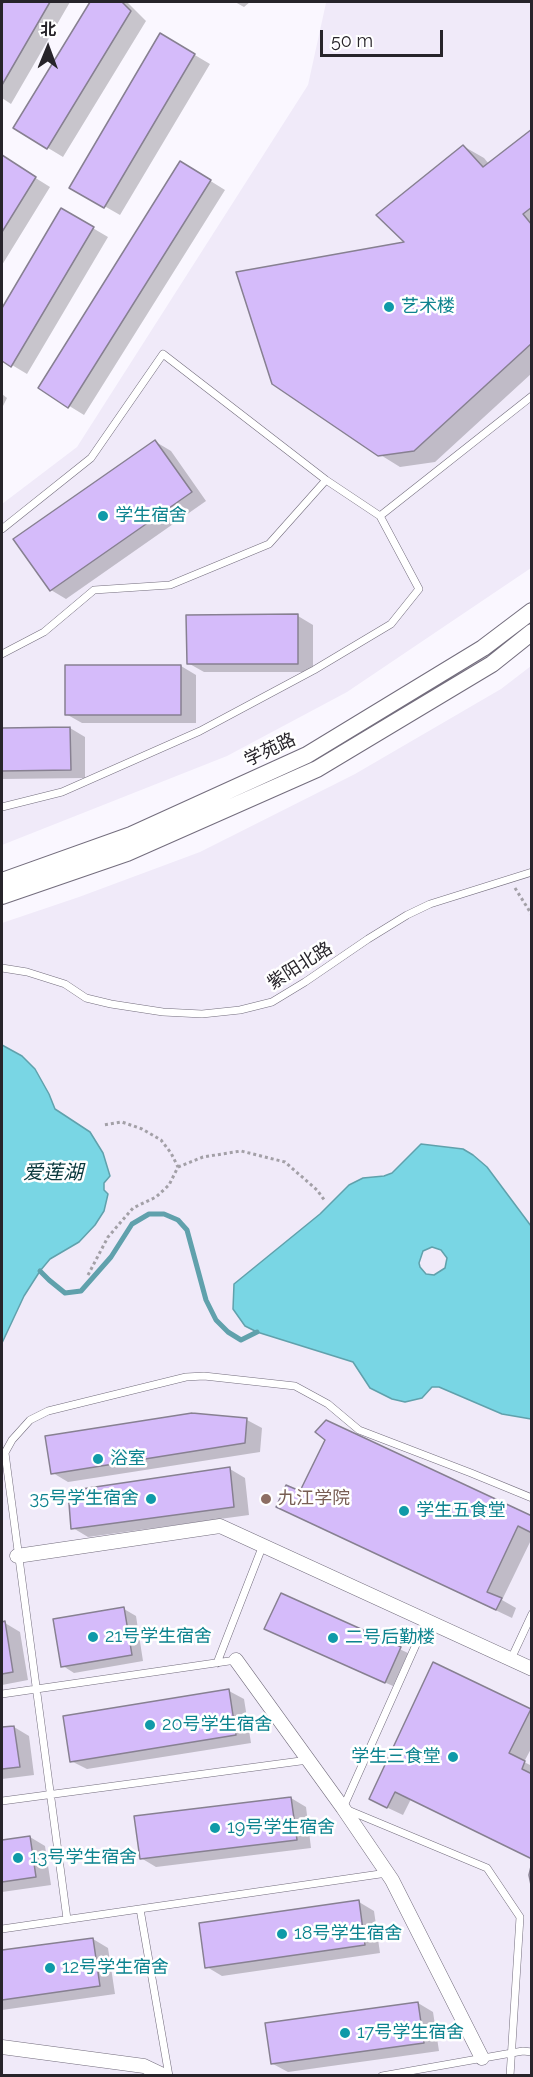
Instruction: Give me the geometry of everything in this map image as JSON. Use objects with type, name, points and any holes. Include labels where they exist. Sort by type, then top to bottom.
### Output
[{"type":"street","name":"学苑路","points":[[2,881],[131,835],[307,755],[483,648],[531,611]]},
{"type":"street","name":"学苑路","points":[[2,896],[127,853],[317,769],[492,664],[531,632]]},
{"type":"street","points":[[17,1556],[220,1526],[531,1669]]},
{"type":"street","points":[[236,1660],[344,1808],[387,1873],[482,2058]]},
{"type":"street","points":[[2,2047],[144,2066],[167,2076]]},
{"type":"lane","points":[[2,529],[91,458],[163,354],[326,480],[380,516],[419,589],[391,624],[314,670],[200,731],[62,792],[2,807]]},
{"type":"lane","points":[[380,516],[531,396]]},
{"type":"lane","points":[[2,654],[44,632],[94,590],[170,585],[269,544],[326,480]]},
{"type":"lane","name":"紫阳北路","points":[[2,968],[27,972],[65,984],[86,998],[111,1004],[163,1012],[202,1014],[240,1010],[272,1002],[368,939],[430,904],[531,872]]},
{"type":"lane","points":[[67,1919],[3,1456],[12,1440],[30,1420],[48,1411],[186,1377],[204,1376],[295,1386],[328,1404],[359,1430],[531,1498]]},
{"type":"lane","points":[[217,1663],[262,1545]]},
{"type":"lane","points":[[511,1659],[531,1614]]},
{"type":"lane","points":[[427,1620],[344,1808],[487,1868],[520,1917],[510,2076]]},
{"type":"lane","points":[[2,1694],[236,1660]]},
{"type":"lane","points":[[2,1801],[309,1760]]},
{"type":"lane","points":[[2,1929],[387,1873]]},
{"type":"lane","points":[[140,1909],[167,2076]]},
{"type":"lane","points":[[382,2076],[511,2053],[531,2052]]},
{"type":"path","points":[[509,879],[531,915]]},
{"type":"path","points":[[103,1125],[122,1122],[142,1129],[161,1140],[178,1167]]},
{"type":"path","points":[[88,1275],[108,1237],[132,1208],[156,1197],[169,1185],[178,1167],[203,1157],[241,1150],[285,1162],[317,1190],[325,1201]]},
{"type":"shaded area","points":[[328,2],[531,2],[531,568],[347,692],[227,756],[2,845],[2,504],[77,447],[308,85]]},
{"type":"shaded area","name":"九江学院","points":[[531,666],[531,2075],[2,2075],[2,923],[200,852],[355,774],[501,689]]},
{"type":"water","name":"爱莲湖","points":[[2,1045],[22,1056],[35,1069],[55,1109],[90,1132],[103,1153],[110,1176],[104,1183],[104,1190],[108,1194],[104,1211],[95,1225],[79,1242],[50,1259],[40,1271],[24,1296],[2,1343]]},
{"type":"water","points":[[421,1144],[463,1149],[487,1167],[531,1226],[531,1419],[502,1414],[439,1387],[432,1387],[422,1398],[405,1402],[392,1399],[370,1388],[353,1362],[257,1332],[245,1326],[233,1309],[234,1284],[320,1214],[349,1185],[363,1178],[392,1173]],"holes":[[[432,1247],[441,1250],[447,1258],[445,1268],[434,1275],[426,1274],[419,1263],[423,1251]]]},
{"type":"building","points":[[3,2],[50,2],[2,85],[2,5]]},
{"type":"building","points":[[90,2],[122,2],[131,11],[47,149],[13,128]]},
{"type":"building","points":[[160,33],[195,54],[104,208],[69,188]]},
{"type":"building","name":"艺术楼","points":[[532,129],[532,207],[523,214],[532,225],[532,343],[414,451],[378,456],[272,384],[236,272],[404,242],[376,215],[463,145],[483,167]]},
{"type":"building","points":[[2,155],[36,177],[2,232]]},
{"type":"building","points":[[180,161],[211,180],[68,408],[38,388]]},
{"type":"building","points":[[61,208],[94,227],[11,367],[2,361],[2,308]]},
{"type":"building","name":"学生宿舍","points":[[155,440],[192,492],[50,591],[13,539]]},
{"type":"building","points":[[298,614],[298,664],[187,664],[186,615]]},
{"type":"building","points":[[65,665],[181,665],[181,715],[65,715]]},
{"type":"building","points":[[70,727],[71,770],[2,771],[2,728]]},
{"type":"building","name":"浴室","points":[[192,1413],[247,1418],[245,1443],[51,1474],[45,1436]]},
{"type":"building","name":"学生五食堂","points":[[326,1420],[532,1516],[532,1533],[518,1526],[487,1592],[502,1598],[496,1610],[276,1507],[286,1485],[300,1491],[325,1440],[315,1432]]},
{"type":"building","name":"35号学生宿舍","points":[[230,1467],[234,1507],[71,1529],[68,1491]]},
{"type":"building","name":"二号后勤楼","points":[[281,1593],[401,1647],[385,1683],[264,1629]]},
{"type":"building","name":"21号学生宿舍","points":[[124,1607],[132,1655],[61,1667],[53,1619]]},
{"type":"building","points":[[5,1621],[13,1672],[2,1674],[2,1622]]},
{"type":"building","name":"学生三食堂","points":[[433,1662],[531,1709],[509,1753],[525,1761],[522,1769],[532,1774],[532,1859],[395,1792],[387,1808],[369,1799]]},
{"type":"building","name":"20号学生宿舍","points":[[229,1689],[236,1735],[70,1762],[63,1716]]},
{"type":"building","points":[[14,1726],[20,1767],[2,1769],[2,1727]]},
{"type":"building","name":"19号学生宿舍","points":[[291,1797],[297,1840],[140,1859],[134,1816]]},
{"type":"building","name":"13号学生宿舍","points":[[30,1836],[36,1877],[2,1882],[2,1840]]},
{"type":"building","points":[[532,1862],[532,1890],[529,1875]]},
{"type":"building","name":"18号学生宿舍","points":[[359,1900],[365,1945],[205,1968],[199,1923]]},
{"type":"building","name":"12号学生宿舍","points":[[93,1938],[100,1986],[2,2000],[2,1950]]},
{"type":"building","name":"17号学生宿舍","points":[[418,2002],[424,2043],[271,2064],[265,2023]]},
{"type":"waterway","points":[[40,1271],[65,1293],[81,1291],[111,1257],[132,1224],[149,1214],[164,1214],[178,1220],[187,1230],[206,1300],[216,1320],[228,1332],[241,1340],[257,1332]]},
{"type":"place","name":"艺术楼","points":[[389,307]]},
{"type":"place","name":"学生宿舍","points":[[103,516]]},
{"type":"place","name":"浴室","points":[[98,1459]]},
{"type":"place","name":"35号学生宿舍","points":[[151,1499]]},
{"type":"place","name":"九江学院","points":[[266,1499]]},
{"type":"place","name":"学生五食堂","points":[[404,1511]]},
{"type":"place","name":"21号学生宿舍","points":[[93,1637]]},
{"type":"place","name":"二号后勤楼","points":[[333,1638]]},
{"type":"place","name":"20号学生宿舍","points":[[150,1725]]},
{"type":"place","name":"学生三食堂","points":[[453,1757]]},
{"type":"place","name":"19号学生宿舍","points":[[215,1828]]},
{"type":"place","name":"13号学生宿舍","points":[[18,1858]]},
{"type":"place","name":"18号学生宿舍","points":[[282,1934]]},
{"type":"place","name":"12号学生宿舍","points":[[50,1968]]},
{"type":"place","name":"17号学生宿舍","points":[[345,2033]]}]
